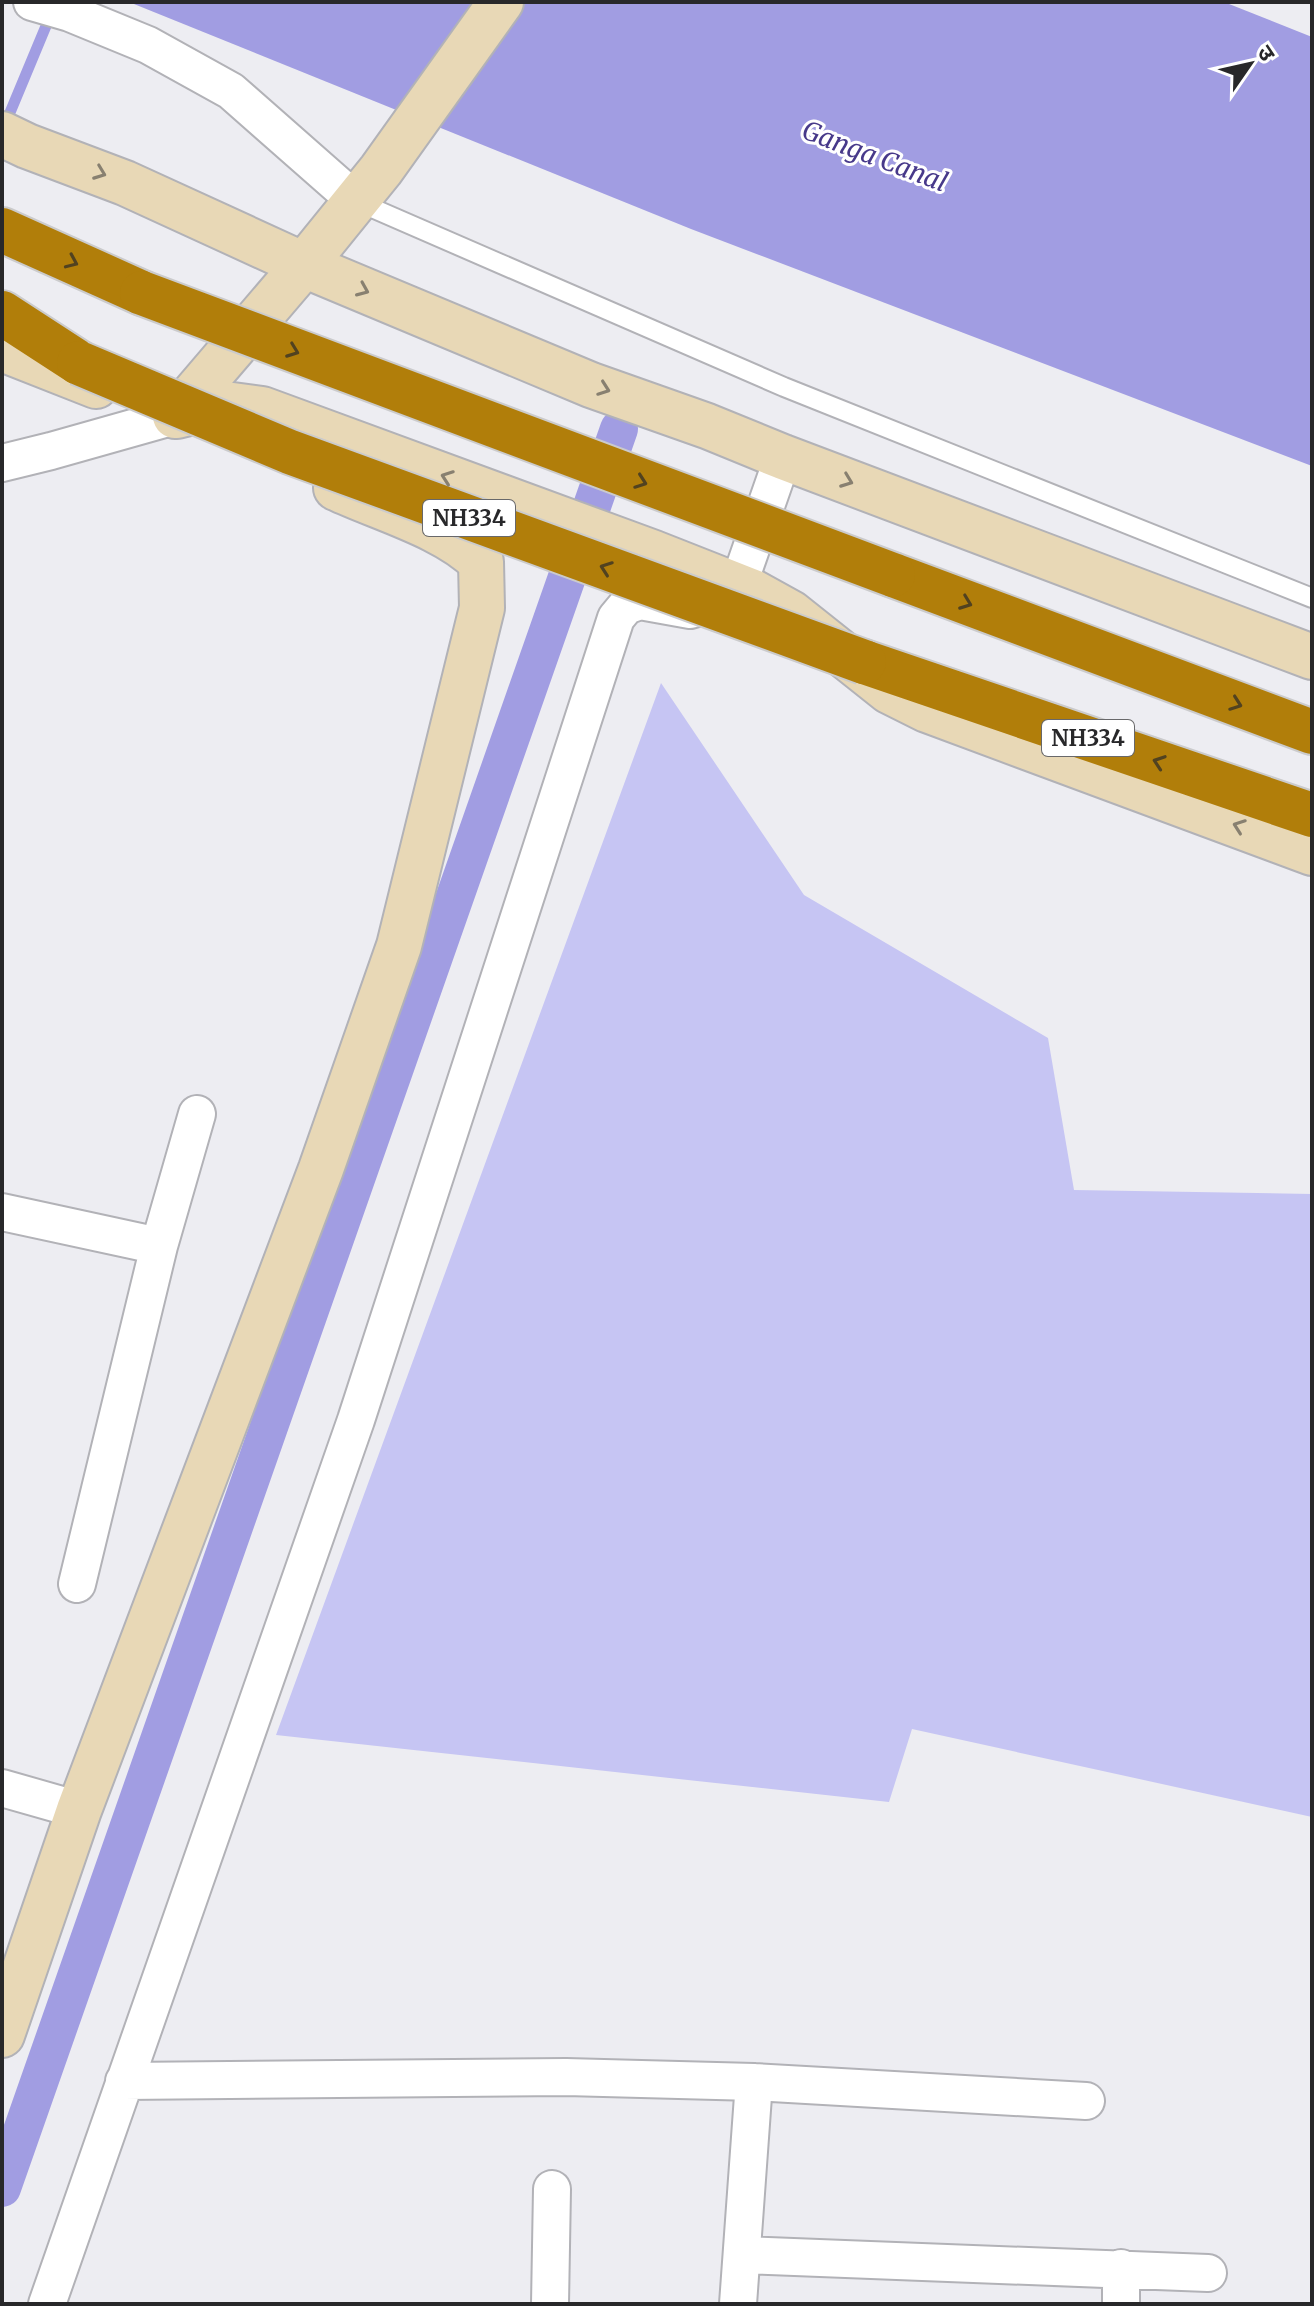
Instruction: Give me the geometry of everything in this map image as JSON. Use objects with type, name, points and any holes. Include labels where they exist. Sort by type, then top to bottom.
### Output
[{"type":"highway","points":[[2,230],[142,293],[1312,732]]},
{"type":"highway","name":"NH334","points":[[2,313],[79,363],[290,452],[864,662],[1312,815]]},
{"type":"street","points":[[32,2],[70,13],[148,45],[231,91],[368,186]]},
{"type":"street","points":[[175,416],[368,186],[501,2]]},
{"type":"street","points":[[15,140],[125,183],[304,265],[591,385],[707,426],[1312,657]]},
{"type":"street","points":[[2,349],[175,416],[430,528],[467,548],[481,562],[482,608],[399,946],[321,1169],[79,1810],[4,2020]]},
{"type":"street","points":[[2,463],[225,404],[262,409],[753,592],[791,613],[889,691],[927,710],[1312,853]]},
{"type":"street","points":[[47,2304],[356,1420],[616,618],[626,606],[640,601],[690,610],[720,601],[738,586],[783,457]]},
{"type":"street","points":[[77,1584],[159,1246],[197,1114]]},
{"type":"street","points":[[2,1212],[159,1246]]},
{"type":"street","points":[[2,1788],[79,1810]]},
{"type":"street","points":[[124,2081],[566,2077],[754,2082],[1086,2101]]},
{"type":"street","points":[[738,2304],[754,2082]]},
{"type":"street","points":[[550,2304],[552,2189]]},
{"type":"street","points":[[742,2255],[1208,2273]]},
{"type":"street","points":[[1121,2268],[1121,2304]]},
{"type":"lane","points":[[368,186],[784,387],[1312,598]]},
{"type":"shaded area","points":[[661,683],[804,895],[1048,1038],[1074,1190],[1312,1194],[1312,1817],[912,1729],[889,1802],[276,1735]]},
{"type":"water","name":"Ganga Canal","points":[[129,2],[1224,2],[1312,37],[1312,466],[691,229]]},
{"type":"waterway","points":[[4,127],[51,14]]},
{"type":"waterway","points":[[2,2188],[619,429]]}]
